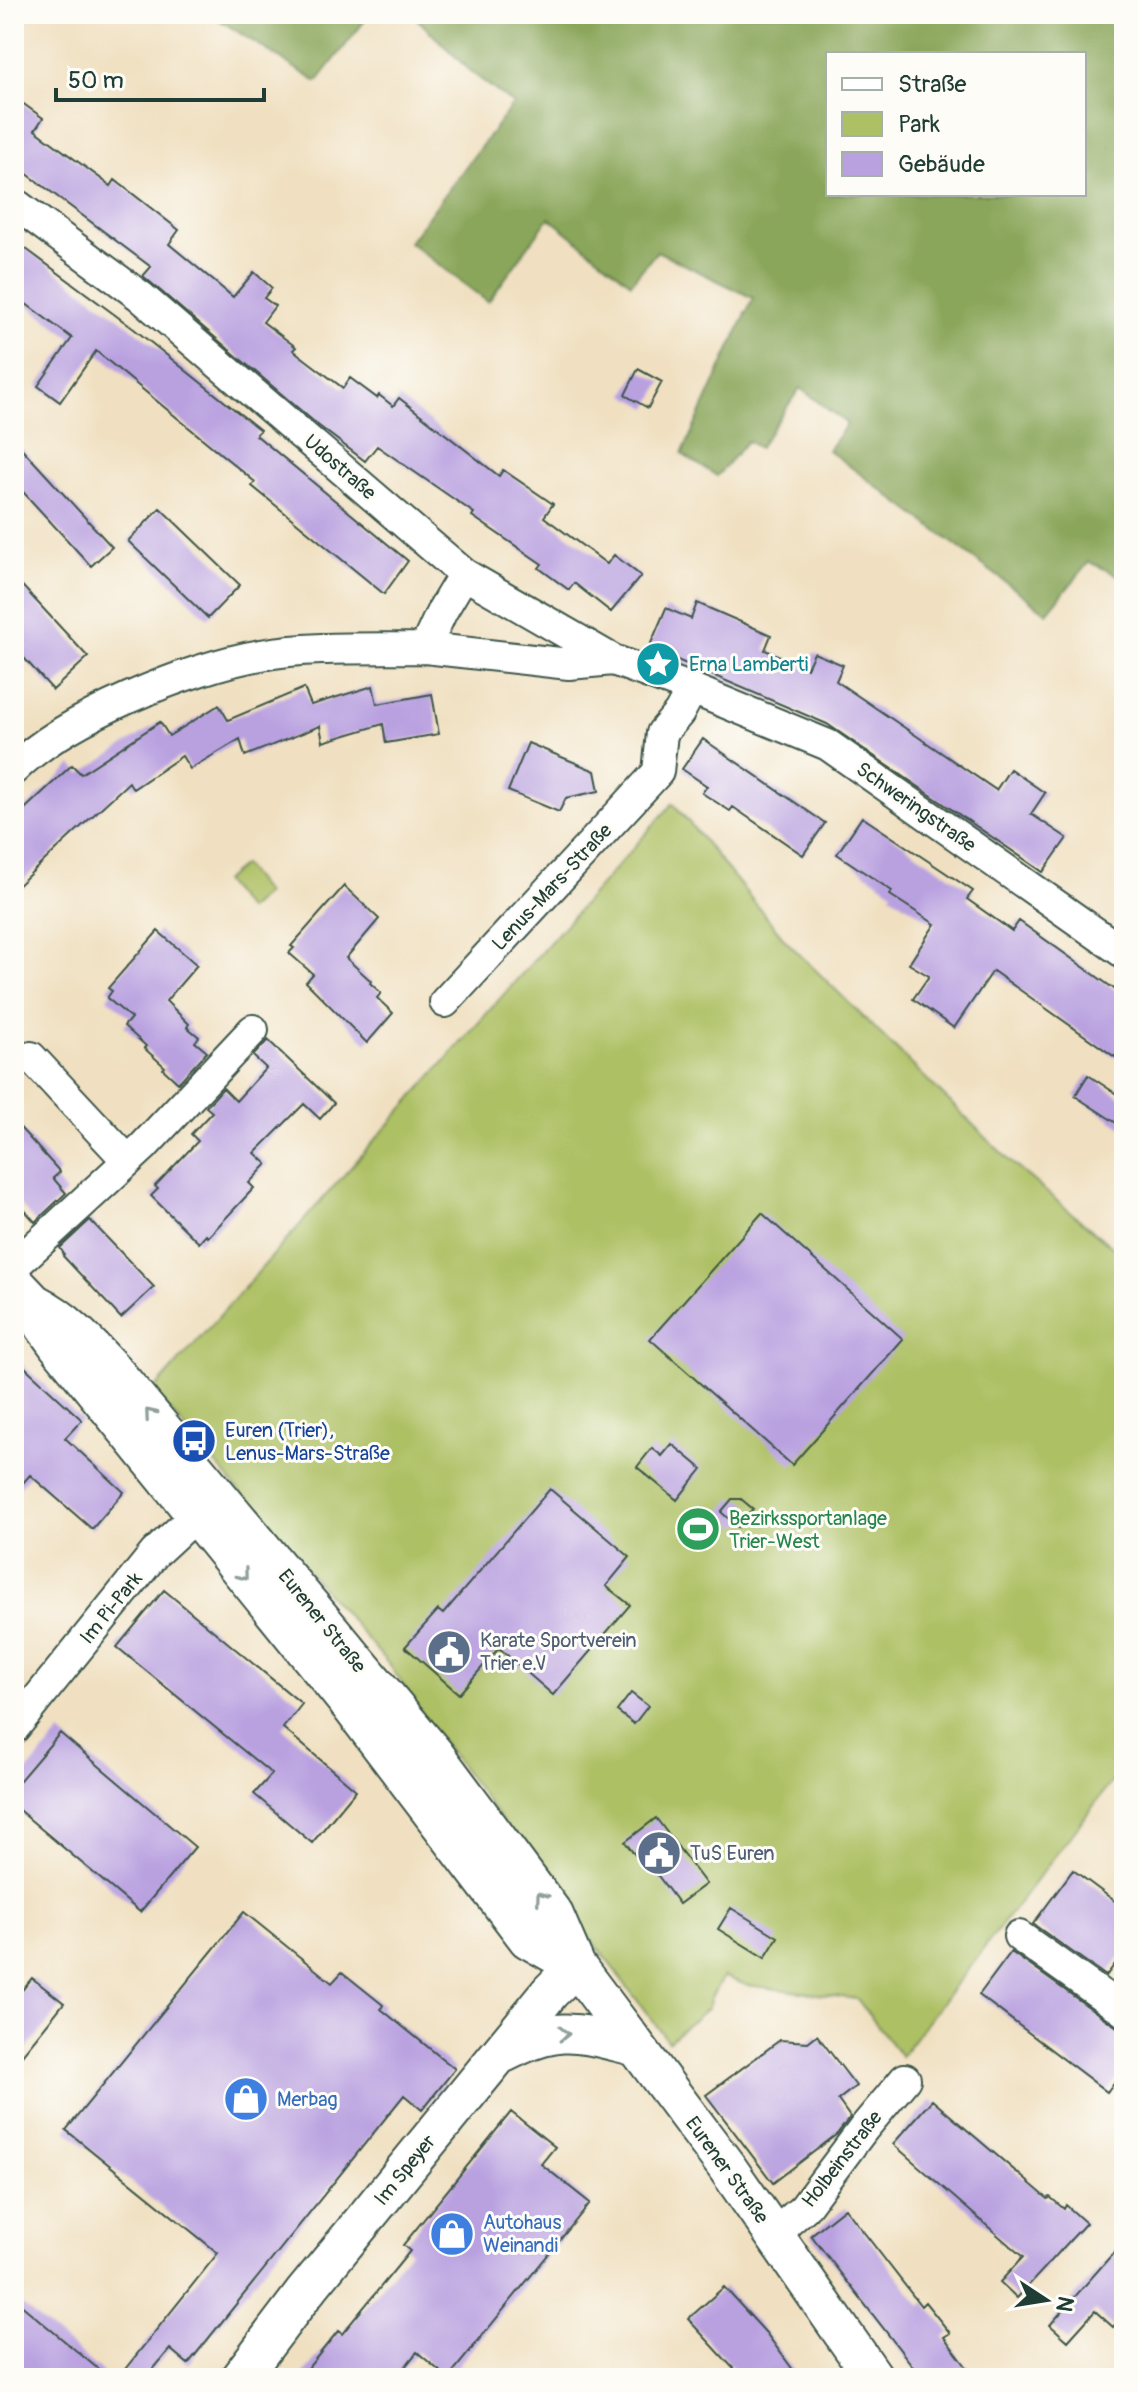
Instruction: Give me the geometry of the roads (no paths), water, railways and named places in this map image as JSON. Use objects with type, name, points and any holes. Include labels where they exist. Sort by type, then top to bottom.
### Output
[{"type":"street","name":"Udostraße","points":[[14,203],[140,296],[464,574],[613,660],[692,689]]},
{"type":"street","points":[[425,648],[464,574]]},
{"type":"street","points":[[19,755],[175,678],[261,655],[425,648],[569,664],[613,660]]},
{"type":"street","name":"Lenus-Mars-Straße","points":[[445,1002],[669,778],[662,733],[679,713],[692,689]]},
{"type":"street","name":"Schweringstraße","points":[[692,689],[828,745],[1124,953]]},
{"type":"street","points":[[14,1266],[128,1161],[253,1030]]},
{"type":"street","points":[[31,1057],[128,1161]]},
{"type":"street","name":"Eurener Straße","points":[[24,1293],[75,1329],[134,1394],[205,1506],[350,1705],[528,1939],[576,1966],[726,2166],[874,2378]]},
{"type":"street","name":"Im Pi-Park","points":[[14,1728],[155,1553],[205,1506]]},
{"type":"street","points":[[1019,1936],[1124,2011]]},
{"type":"street","name":"Im Speyer","points":[[240,2378],[305,2292],[550,1992],[576,1966]]},
{"type":"street","points":[[498,2056],[545,2034],[581,2034],[634,2046]]},
{"type":"street","name":"Holbeinstraße","points":[[774,2234],[804,2208],[905,2079]]},
{"type":"place","name":"Erna Lamberti","points":[[658,664]]},
{"type":"place","name":"Euren (Trier), Lenus-Mars-Straße","points":[[194,1441]]},
{"type":"place","name":"Bezirkssportanlage Trier-West","points":[[698,1529]]},
{"type":"place","name":"Karate Sportverein Trier e.V","points":[[449,1652]]},
{"type":"place","name":"TuS Euren","points":[[659,1853]]},
{"type":"place","name":"Merbag","points":[[246,2099]]},
{"type":"place","name":"Autohaus Weinandi","points":[[452,2234]]}]
